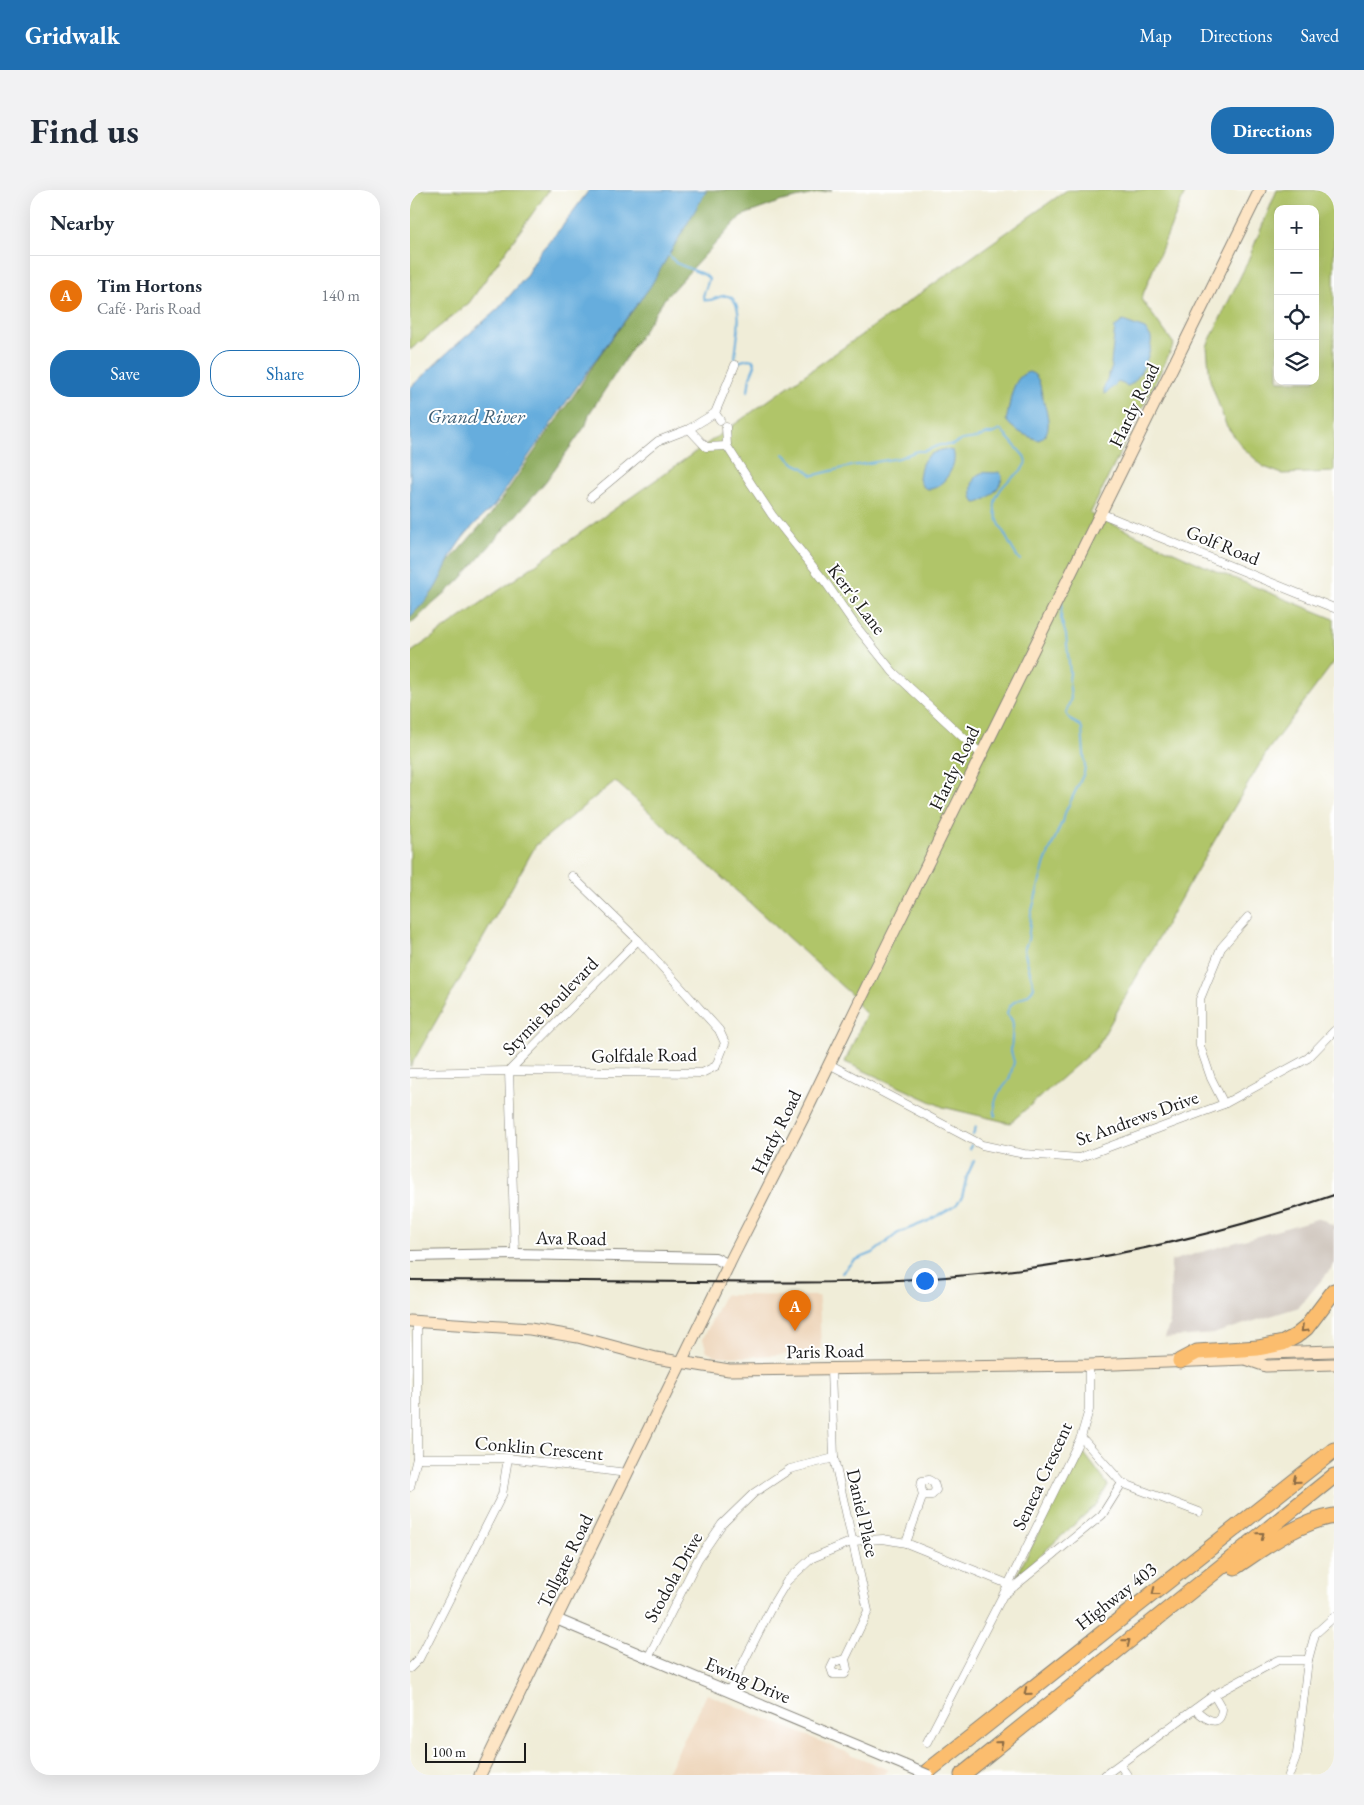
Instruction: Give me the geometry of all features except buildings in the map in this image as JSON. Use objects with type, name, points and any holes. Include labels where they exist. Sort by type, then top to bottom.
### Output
[{"type":"highway","points":[[1180,1360],[1197,1352],[1258,1348],[1283,1343],[1306,1328],[1334,1291]]},
{"type":"highway","name":"Highway 403","points":[[923,1775],[1334,1450]]},
{"type":"highway","points":[[962,1775],[1334,1476]]},
{"type":"highway","points":[[1168,1609],[1188,1599],[1291,1532],[1322,1518],[1334,1516]]},
{"type":"main road","name":"Hardy Road","points":[[681,1362],[804,1118],[828,1064],[1260,190]]},
{"type":"main road","name":"Paris Road","points":[[414,1321],[530,1329],[578,1337],[656,1358],[729,1370],[1089,1364],[1246,1359],[1267,1353],[1334,1351]]},
{"type":"main road","name":"Paris Road","points":[[1246,1359],[1266,1366],[1334,1364]]},
{"type":"main road","name":"Tollgate Road","points":[[480,1775],[681,1362]]},
{"type":"street","points":[[591,496],[658,441],[689,429],[715,413],[735,365]]},
{"type":"street","points":[[715,413],[720,420]]},
{"type":"street","points":[[689,429],[706,447],[727,446],[726,427]]},
{"type":"street","name":"Kerr's Lane","points":[[727,446],[772,515],[893,672],[981,754]]},
{"type":"street","name":"Golf Road","points":[[1100,513],[1334,608]]},
{"type":"street","name":"Golfdale Road","points":[[410,1073],[509,1071],[702,1073],[716,1066],[725,1043],[720,1030],[638,940],[572,876]]},
{"type":"street","points":[[1224,1104],[1211,1078],[1200,1046],[1200,999],[1221,948],[1248,917]]},
{"type":"street","name":"Stymie Boulevard","points":[[515,1254],[509,1071],[638,940]]},
{"type":"street","name":"St Andrews Drive","points":[[828,1064],[982,1145],[1024,1154],[1079,1158],[1224,1104],[1308,1058],[1334,1031]]},
{"type":"street","name":"Ava Road","points":[[410,1256],[515,1254],[715,1258],[729,1265]]},
{"type":"street","points":[[410,1487],[417,1458],[414,1321]]},
{"type":"street","name":"Seneca Crescent","points":[[927,1742],[1082,1436],[1089,1410],[1089,1364]]},
{"type":"street","name":"Daniel Place","points":[[831,1368],[834,1458],[868,1611],[845,1659]]},
{"type":"street","points":[[1082,1436],[1122,1483],[1199,1512]]},
{"type":"street","name":"Conklin Crescent","points":[[417,1458],[508,1458],[628,1473]]},
{"type":"street","points":[[410,1668],[419,1659],[502,1495],[508,1458]]},
{"type":"street","name":"Stodola Drive","points":[[648,1658],[698,1559],[722,1524],[754,1493],[790,1469],[834,1458]]},
{"type":"street","name":"Seneca Crescent","points":[[1002,1596],[1102,1515],[1122,1483]]},
{"type":"street","points":[[906,1542],[923,1495]]},
{"type":"street","points":[[729,1691],[787,1580],[812,1558],[853,1541],[883,1539],[906,1542],[1008,1584]]},
{"type":"street","points":[[1289,1775],[1297,1754],[1308,1660],[1315,1634],[1334,1617]]},
{"type":"street","name":"Ewing Drive","points":[[556,1619],[928,1775]]},
{"type":"street","points":[[1105,1775],[1214,1695],[1278,1660],[1308,1660]]},
{"type":"street","points":[[1195,1709],[1206,1720],[1210,1721],[1218,1718],[1222,1708],[1214,1695]]},
{"type":"street","points":[[1120,1765],[1127,1775]]},
{"type":"shaded area","points":[[1320,1218],[1334,1226],[1334,1265],[1299,1307],[1213,1334],[1165,1338],[1170,1321],[1171,1261]]},
{"type":"shaded area","points":[[724,1295],[819,1296],[821,1352],[746,1357],[716,1356],[707,1351],[703,1339]]},
{"type":"shaded area","points":[[707,1694],[889,1770],[883,1775],[666,1775]]},
{"type":"green space","points":[[410,190],[549,190],[469,303],[410,350]]},
{"type":"green space","points":[[704,190],[832,190],[782,201],[741,216],[665,298],[589,414],[586,425],[546,481],[459,581],[410,624],[410,605],[491,514],[599,356],[636,306]]},
{"type":"green space","points":[[1067,190],[1186,190],[1141,299],[1174,344],[1090,514],[1209,568],[1334,619],[1334,662],[1268,750],[1186,889],[1097,1047],[1010,1123],[943,1107],[845,1062],[866,1014],[855,1002],[857,1000],[615,781],[536,845],[410,1067],[410,653]]},
{"type":"green space","points":[[1277,190],[1334,190],[1334,472],[1282,474],[1264,467],[1243,448],[1226,425],[1210,380],[1207,346],[1246,265]]},
{"type":"green space","points":[[1081,1449],[1108,1485],[1097,1504],[1016,1577]]},
{"type":"water","name":"Grand River","points":[[589,190],[707,190],[650,287],[599,355],[494,506],[460,542],[434,589],[410,617],[410,388],[498,309],[524,279],[540,252],[561,228]]},
{"type":"water","points":[[1123,321],[1145,329],[1151,337],[1148,357],[1133,383],[1128,386],[1118,382],[1104,394],[1104,387],[1112,367],[1115,327]]},
{"type":"water","points":[[1029,372],[1038,379],[1048,421],[1047,432],[1039,440],[1016,430],[1006,420],[1015,385],[1018,379]]},
{"type":"water","points":[[945,449],[953,451],[954,459],[948,476],[935,487],[929,489],[923,487],[919,479],[923,462],[929,455]]},
{"type":"water","points":[[999,472],[1002,480],[997,489],[989,497],[975,503],[972,496],[972,483],[976,476],[983,473]]},
{"type":"waterway","points":[[668,254],[676,263],[705,275],[709,279],[703,296],[705,300],[725,296],[734,300],[737,306],[739,324],[735,358],[738,362],[748,359],[753,360],[755,365],[750,377],[748,391]]},
{"type":"waterway","points":[[784,454],[795,464],[815,475],[851,466],[899,458],[917,451],[925,451],[940,445],[952,445],[962,440],[977,438],[1001,430],[1024,456],[1026,462],[1020,472],[1000,490],[995,502],[998,520],[1011,547],[1020,560]]},
{"type":"waterway","points":[[995,1116],[995,1102],[998,1094],[1009,1080],[1014,1062],[1011,1051],[1013,1025],[1012,1020],[1007,1014],[1012,1004],[1028,995],[1034,987],[1024,950],[1028,940],[1031,914],[1045,862],[1084,773],[1085,766],[1081,726],[1070,720],[1066,713],[1071,698],[1066,635],[1061,619],[1062,601]]},
{"type":"waterway","points":[[973,1135],[976,1127]]},
{"type":"waterway","points":[[970,1149],[971,1145]]},
{"type":"waterway","points":[[842,1273],[853,1261],[873,1253],[898,1233],[928,1221],[956,1205],[962,1197],[967,1176],[974,1161]]},
{"type":"railway","points":[[410,1280],[802,1283],[908,1280],[978,1274],[1068,1262],[1158,1245],[1247,1223],[1334,1195]]},
{"type":"place","name":"Tim Hortons","points":[[795,1331]]}]
